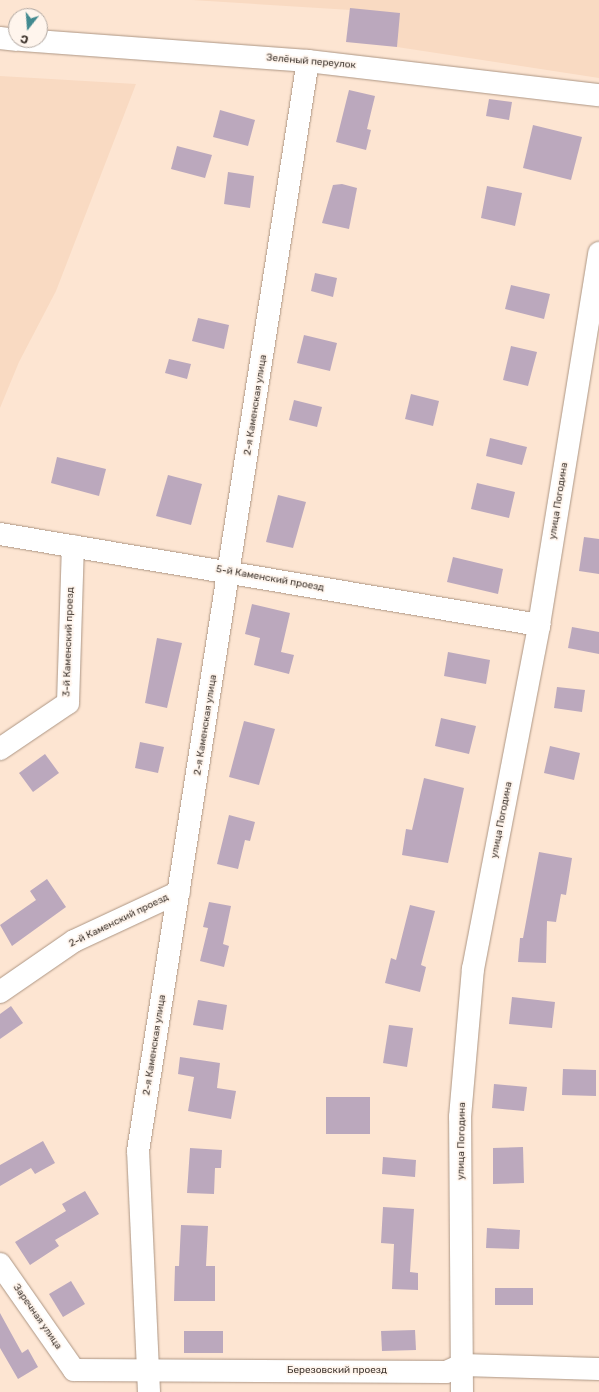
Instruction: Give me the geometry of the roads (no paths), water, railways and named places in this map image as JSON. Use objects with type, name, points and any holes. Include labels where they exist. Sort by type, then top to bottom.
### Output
[{"type":"street","name":"Зелёный переулок","points":[[48,42],[308,61],[599,95]]},
{"type":"street","name":"2-я Каменская улица","points":[[148,1392],[149,1370],[138,1151],[230,572],[308,61]]},
{"type":"street","name":"улица Погодина","points":[[462,1392],[460,1117],[473,969],[539,625],[599,253]]},
{"type":"street","name":"5-й Каменский проезд","points":[[0,534],[539,625]]},
{"type":"street","name":"3-й Каменский проезд","points":[[0,749],[68,703],[73,546]]},
{"type":"street","name":"2-й Каменский проезд","points":[[0,992],[74,942],[179,892]]},
{"type":"street","name":"Заречная улица","points":[[0,1264],[74,1370]]},
{"type":"street","name":"Березовский проезд","points":[[74,1370],[446,1372],[462,1365],[599,1369]]}]
